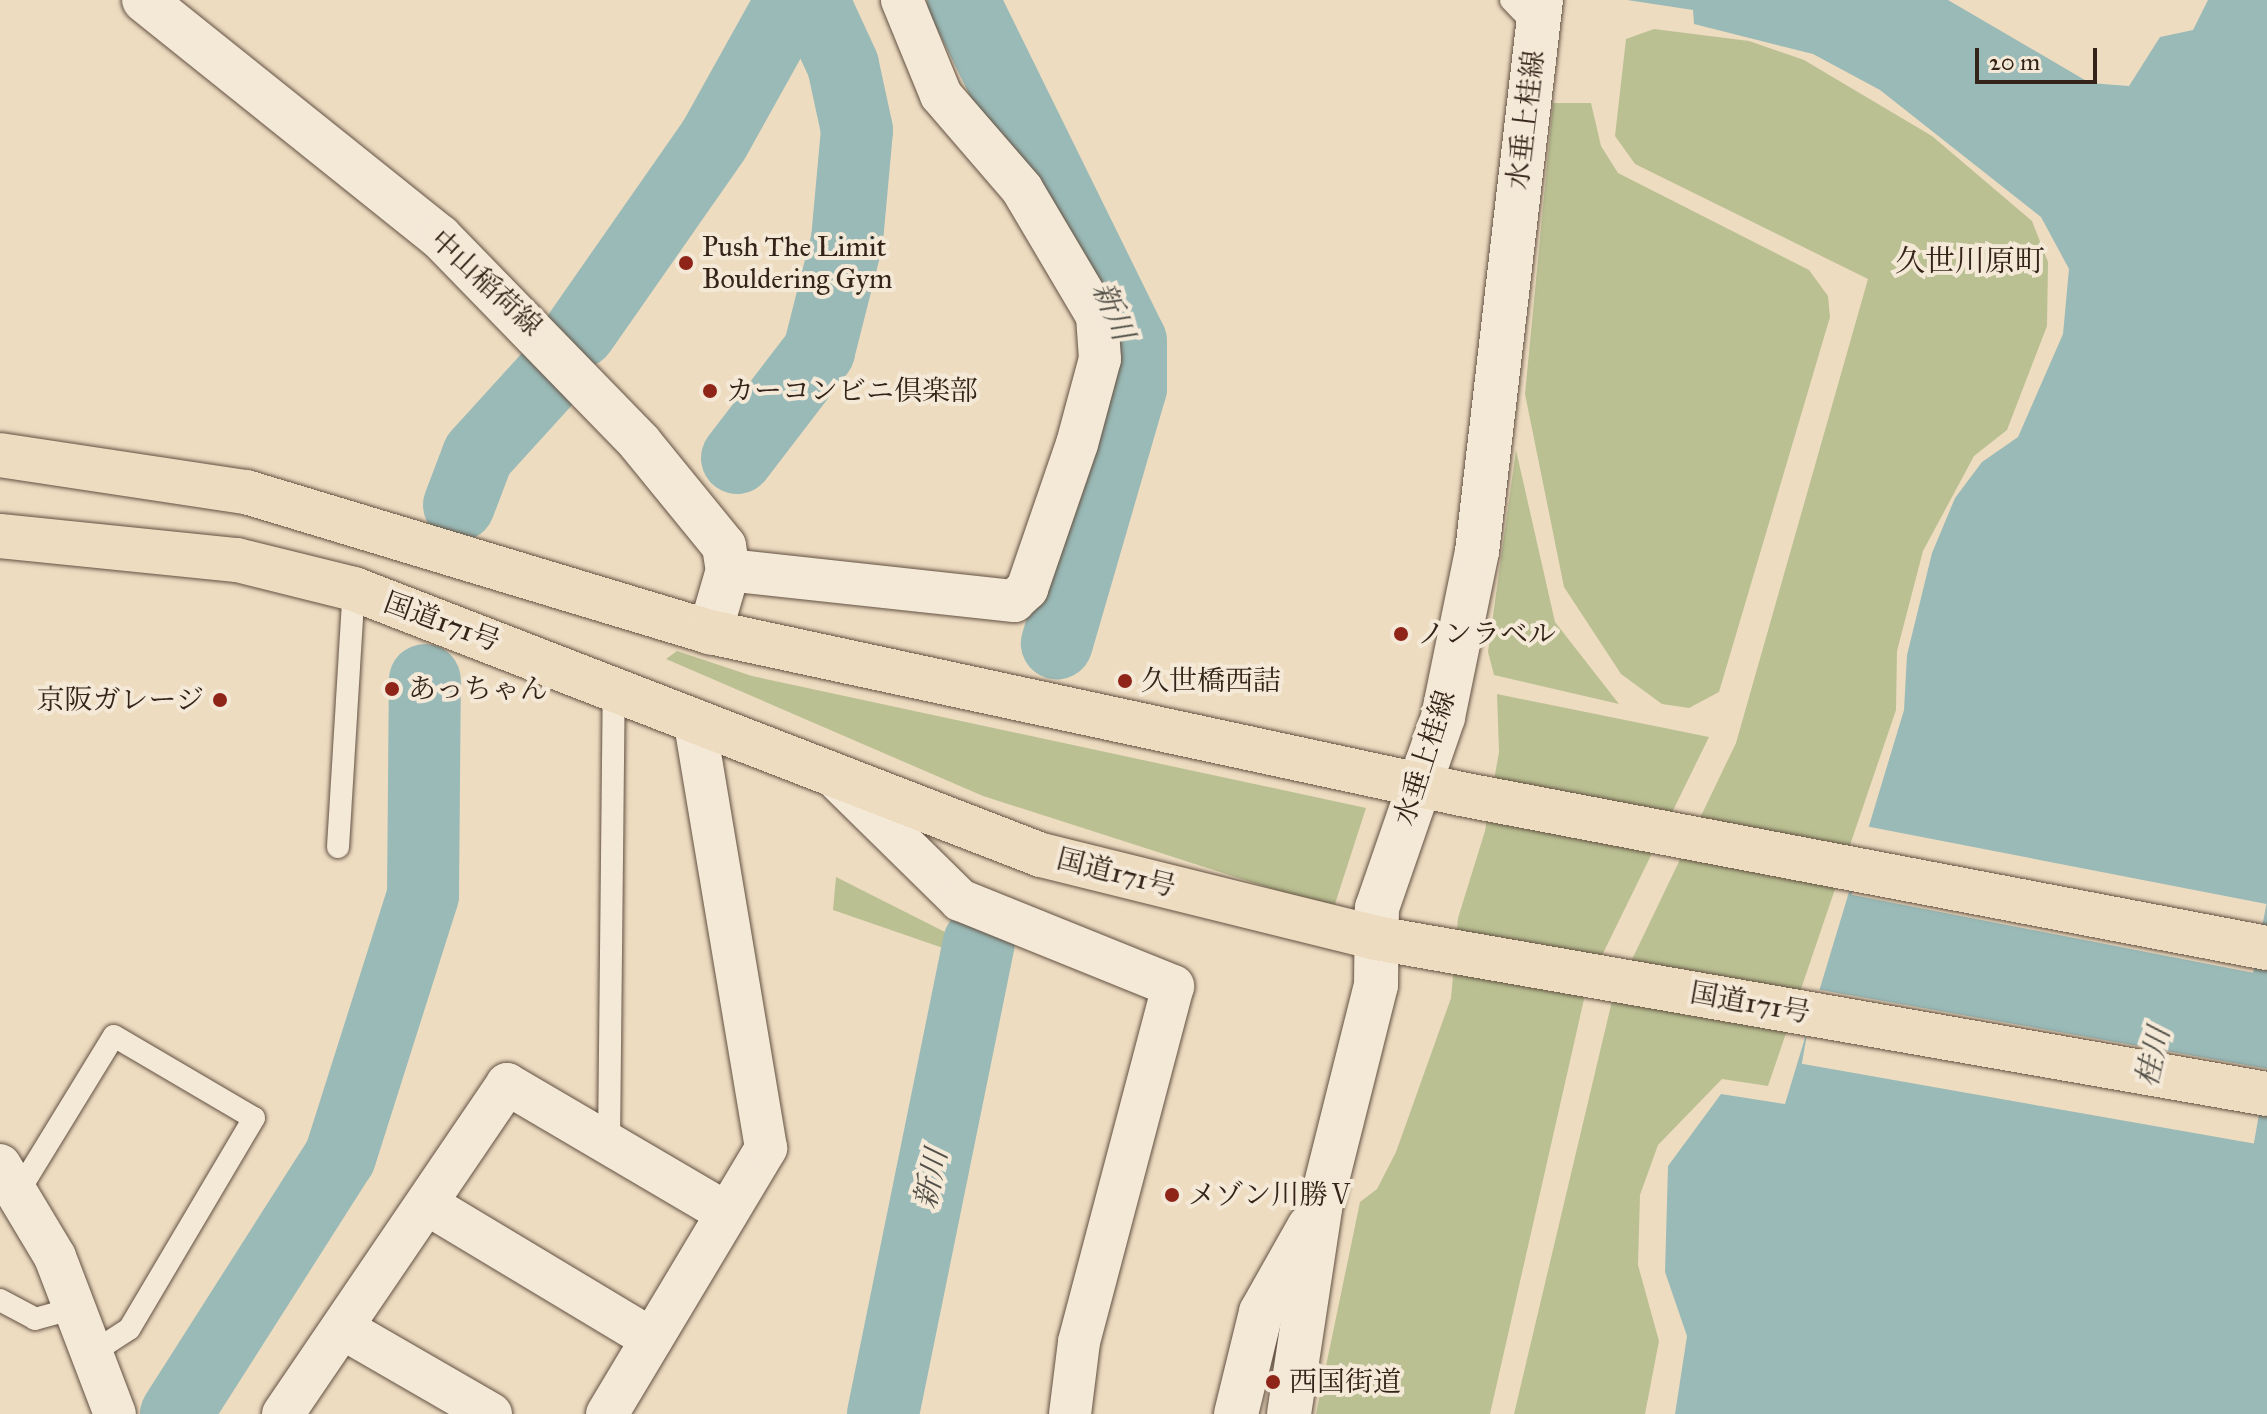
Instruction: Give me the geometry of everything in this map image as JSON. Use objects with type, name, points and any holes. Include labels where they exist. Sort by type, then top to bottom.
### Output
[{"type":"highway","points":[[0,455],[246,492],[710,632],[1461,794],[2267,948]]},
{"type":"highway","name":"国道171号","points":[[0,536],[237,560],[354,589],[694,720],[839,781],[1041,855],[1396,941],[2267,1094]]},
{"type":"main road","name":"中山稲荷線","points":[[144,0],[440,237],[556,349],[724,546],[728,570]]},
{"type":"main road","name":"水垂上桂線","points":[[1289,1414],[1320,1208],[1376,985],[1396,941],[1377,908],[1417,784],[1443,717],[1477,552],[1529,9]]},
{"type":"main road","points":[[710,632],[728,570]]},
{"type":"main road","points":[[1236,1414],[1261,1312],[1320,1208]]},
{"type":"street","points":[[728,570],[1014,601],[1027,589],[1077,444],[1100,359],[1097,316],[1022,189],[941,95],[902,0]]},
{"type":"street","points":[[607,1414],[766,1148],[694,720]]},
{"type":"street","points":[[839,781],[960,900],[1173,986],[1079,1342],[1070,1414]]},
{"type":"street","points":[[283,1414],[507,1084],[727,1213]]},
{"type":"street","points":[[9,1180],[75,1308],[115,1414]]},
{"type":"street","points":[[427,1204],[652,1339]]},
{"type":"street","points":[[342,1328],[491,1414]]},
{"type":"lane","points":[[338,847],[354,589]]},
{"type":"lane","points":[[609,1144],[614,691]]},
{"type":"lane","points":[[9,1180],[114,1036],[254,1118],[129,1329],[92,1353]]},
{"type":"lane","points":[[0,1300],[35,1319],[75,1308]]},
{"type":"green space","points":[[1654,29],[1749,41],[1804,60],[1932,136],[2032,221],[2048,262],[2047,326],[2007,430],[1974,456],[1923,551],[1897,651],[1896,710],[1768,1086],[1722,1079],[1658,1145],[1640,1195],[1638,1265],[1659,1341],[1645,1414],[1514,1414],[1612,1001],[1736,743],[1868,279],[1635,164],[1615,136],[1626,39]]},
{"type":"green space","points":[[1553,103],[1591,103],[1601,146],[1618,173],[1809,270],[1828,296],[1830,317],[1719,692],[1689,708],[1662,704],[1621,674],[1564,587],[1525,394]]},
{"type":"green space","points":[[1516,450],[1555,622],[1619,704],[1494,675],[1488,652]]},
{"type":"green space","points":[[677,651],[752,676],[1366,808],[1335,904],[1326,906],[983,796],[666,659]]},
{"type":"green space","points":[[1497,694],[1709,737],[1587,986],[1490,1414],[1316,1414],[1360,1202],[1377,1189],[1396,1152],[1451,998],[1458,918],[1485,831],[1499,752]]},
{"type":"green space","points":[[836,877],[947,933],[943,948],[833,910]]},
{"type":"water","name":"桂川","points":[[1627,0],[1948,0],[2090,83],[2129,86],[2160,37],[2193,30],[2208,0],[2267,0],[2267,1414],[1675,1414],[1687,1336],[1665,1272],[1668,1166],[1721,1094],[1785,1104],[1904,710],[1907,655],[1932,553],[1955,498],[1982,462],[2018,437],[2063,334],[2069,269],[2041,217],[1880,90],[1813,54],[1694,24],[1693,10]]},
{"type":"pier","points":[[1865,826],[2266,904],[2253,973],[1852,895]]},
{"type":"pier","points":[[1815,989],[2267,1069],[2254,1144],[1802,1064]]},
{"type":"waterway","points":[[580,332],[714,140],[792,0]]},
{"type":"waterway","points":[[737,458],[819,351],[847,240],[857,130],[843,65],[813,0]]},
{"type":"waterway","name":"新川","points":[[963,0],[1131,341],[1131,388],[1057,643]]},
{"type":"waterway","points":[[459,505],[478,455],[549,377]]},
{"type":"waterway","points":[[176,1414],[340,1157],[423,895],[425,680]]},
{"type":"waterway","name":"新川","points":[[883,1414],[979,943]]},
{"type":"place","name":"Push The Limit Bouldering Gym","points":[[686,263]]},
{"type":"place","name":"カーコンビニ倶楽部","points":[[710,391]]},
{"type":"place","name":"ノンラベル","points":[[1401,634]]},
{"type":"place","name":"久世橋西詰","points":[[1125,681]]},
{"type":"place","name":"あっちゃん","points":[[392,689]]},
{"type":"place","name":"京阪ガレージ","points":[[220,700]]},
{"type":"place","name":"メゾン川勝Ⅴ","points":[[1172,1195]]},
{"type":"place","name":"西国街道","points":[[1273,1382]]},
{"type":"district","name":"久世川原町","points":[[1970,261]]}]
